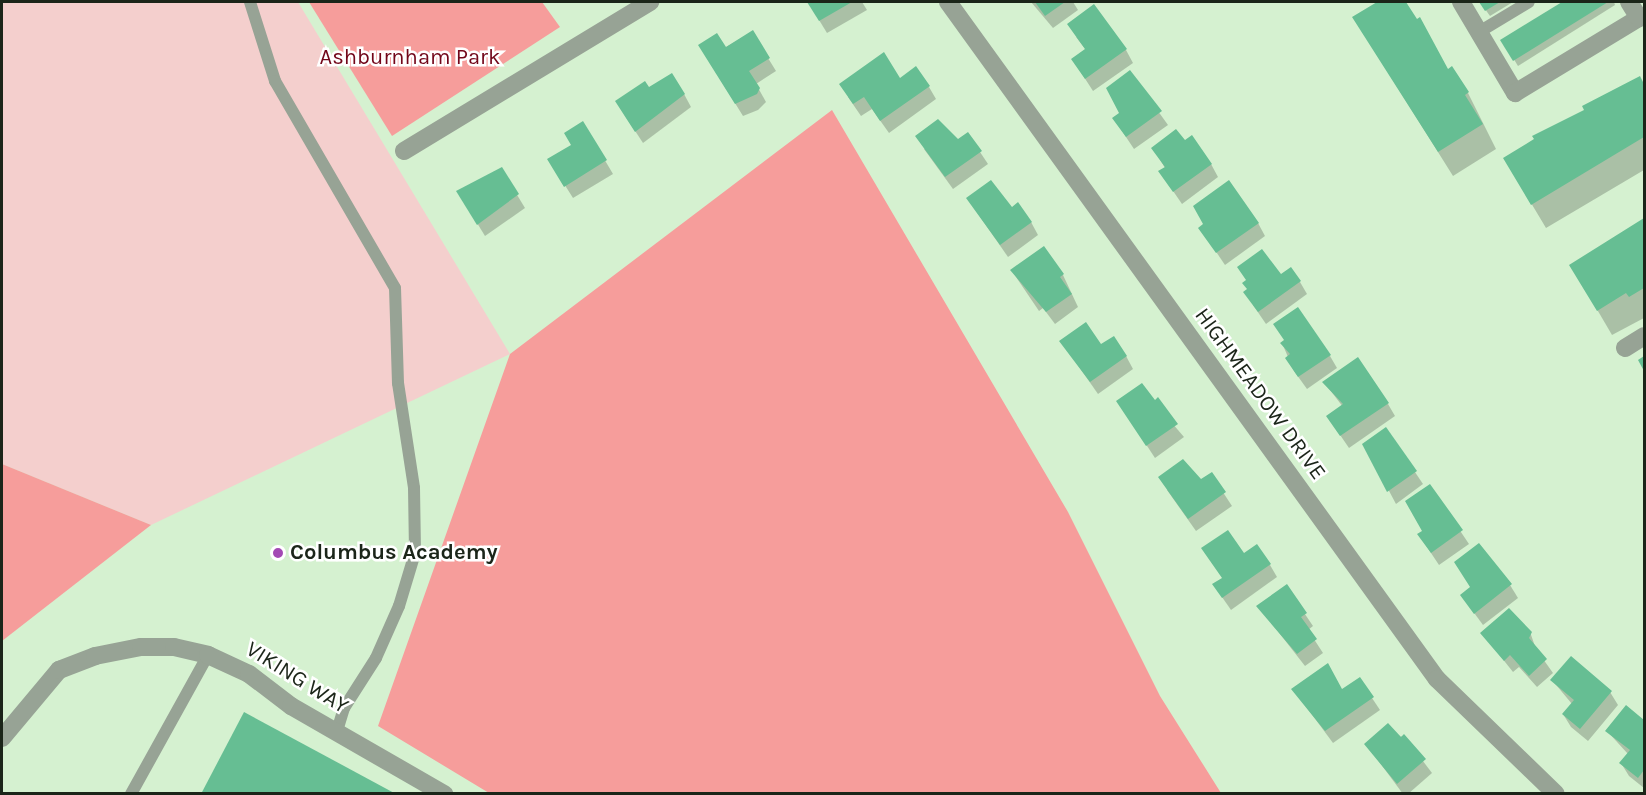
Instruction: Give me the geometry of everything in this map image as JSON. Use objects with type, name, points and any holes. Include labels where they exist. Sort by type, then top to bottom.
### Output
[{"type":"street","points":[[404,152],[650,2]]},
{"type":"street","name":"HIGHMEADOW DRIVE","points":[[948,2],[1437,679],[1556,794]]},
{"type":"street","points":[[1461,2],[1515,93],[1642,18],[1629,2]]},
{"type":"street","points":[[1625,348],[1644,336]]},
{"type":"street","name":"VIKING WAY","points":[[2,738],[59,670],[95,656],[141,647],[174,647],[208,655],[249,674],[291,706],[444,794]]},
{"type":"lane","points":[[250,2],[275,81],[395,288],[398,383],[414,488],[415,553],[399,606],[376,658],[344,708],[337,731]]},
{"type":"lane","points":[[1479,32],[1529,2]]},
{"type":"lane","points":[[131,794],[208,655]]},
{"type":"shaded area","points":[[2,2],[298,2],[510,354],[151,525],[2,464]]},
{"type":"green space","name":"Ashburnham Park","points":[[309,2],[542,2],[560,27],[392,136]]},
{"type":"green space","points":[[832,110],[1068,512],[1160,696],[1221,793],[489,793],[378,726],[510,354]]},
{"type":"green space","points":[[2,464],[151,525],[2,641]]},
{"type":"building","points":[[807,2],[852,2],[819,21]]},
{"type":"building","points":[[1035,2],[1065,2],[1045,16]]},
{"type":"building","points":[[1377,2],[1406,2],[1417,19],[1420,17],[1448,69],[1452,66],[1469,92],[1465,95],[1483,124],[1438,152],[1352,17]]},
{"type":"building","points":[[1479,2],[1500,2],[1485,11]]},
{"type":"building","points":[[1562,2],[1608,2],[1513,61],[1500,40]]},
{"type":"building","points":[[1094,4],[1127,49],[1085,79],[1071,59],[1085,49],[1067,24]]},
{"type":"building","points":[[753,30],[770,58],[749,71],[760,88],[757,94],[735,104],[698,45],[717,33],[726,47]]},
{"type":"building","points":[[884,52],[900,78],[916,66],[930,86],[880,121],[864,97],[853,104],[839,84]]},
{"type":"building","points":[[1130,70],[1162,111],[1126,137],[1112,118],[1119,113],[1106,88]]},
{"type":"building","points":[[672,73],[685,94],[635,132],[615,101],[645,81],[649,87]]},
{"type":"building","points":[[1640,76],[1644,84],[1644,137],[1531,205],[1503,158],[1534,139],[1532,136],[1584,110],[1582,106]]},
{"type":"building","points":[[938,119],[958,139],[968,132],[982,151],[945,177],[915,136]]},
{"type":"building","points":[[583,121],[607,160],[564,187],[547,159],[571,145],[564,133]]},
{"type":"building","points":[[1176,129],[1185,140],[1192,135],[1212,164],[1173,192],[1158,171],[1165,167],[1151,148]]},
{"type":"building","points":[[502,167],[519,194],[477,225],[456,191]]},
{"type":"building","points":[[991,180],[1012,207],[1018,202],[1032,222],[1000,245],[966,198]]},
{"type":"building","points":[[1229,180],[1259,223],[1216,253],[1198,228],[1203,224],[1193,206]]},
{"type":"building","points":[[1644,218],[1644,288],[1629,297],[1626,293],[1597,311],[1569,265]]},
{"type":"building","points":[[1044,246],[1064,274],[1060,277],[1072,294],[1046,312],[1010,270]]},
{"type":"building","points":[[1262,249],[1281,274],[1291,267],[1301,281],[1258,312],[1243,292],[1247,289],[1242,283],[1246,280],[1237,267]]},
{"type":"building","points":[[1298,307],[1331,355],[1298,377],[1285,358],[1290,354],[1280,343],[1284,340],[1273,324]]},
{"type":"building","points":[[1086,322],[1101,344],[1114,336],[1127,356],[1090,382],[1059,341]]},
{"type":"building","points":[[1644,356],[1644,371],[1638,360]]},
{"type":"building","points":[[1358,357],[1389,403],[1340,436],[1326,416],[1343,404],[1322,382]]},
{"type":"building","points":[[1142,383],[1155,400],[1158,397],[1178,424],[1146,446],[1116,401]]},
{"type":"building","points":[[1386,427],[1417,471],[1387,492],[1362,444]]},
{"type":"building","points":[[1183,459],[1201,479],[1212,472],[1226,492],[1188,519],[1158,477]]},
{"type":"building","points":[[1430,484],[1463,530],[1431,553],[1417,534],[1422,531],[1405,501]]},
{"type":"building","points":[[1228,530],[1244,553],[1257,544],[1271,564],[1222,598],[1212,584],[1222,578],[1201,548]]},
{"type":"building","points":[[1479,543],[1512,584],[1474,614],[1460,595],[1470,587],[1454,562]]},
{"type":"building","points":[[1287,584],[1307,613],[1301,617],[1317,639],[1297,654],[1256,606]]},
{"type":"building","points":[[1509,608],[1532,632],[1529,638],[1547,659],[1529,676],[1510,655],[1504,661],[1480,633]]},
{"type":"building","points":[[1571,656],[1612,691],[1580,729],[1562,714],[1574,700],[1550,680]]},
{"type":"building","points":[[1328,663],[1342,689],[1360,677],[1374,697],[1325,731],[1291,689]]},
{"type":"building","points":[[1626,705],[1644,720],[1644,770],[1638,778],[1619,763],[1630,750],[1605,731]]},
{"type":"building","points":[[244,712],[396,794],[201,794]]},
{"type":"building","points":[[1388,723],[1401,737],[1404,734],[1426,759],[1397,784],[1364,744]]},
{"type":"place","name":"Columbus Academy","points":[[278,553]]}]
